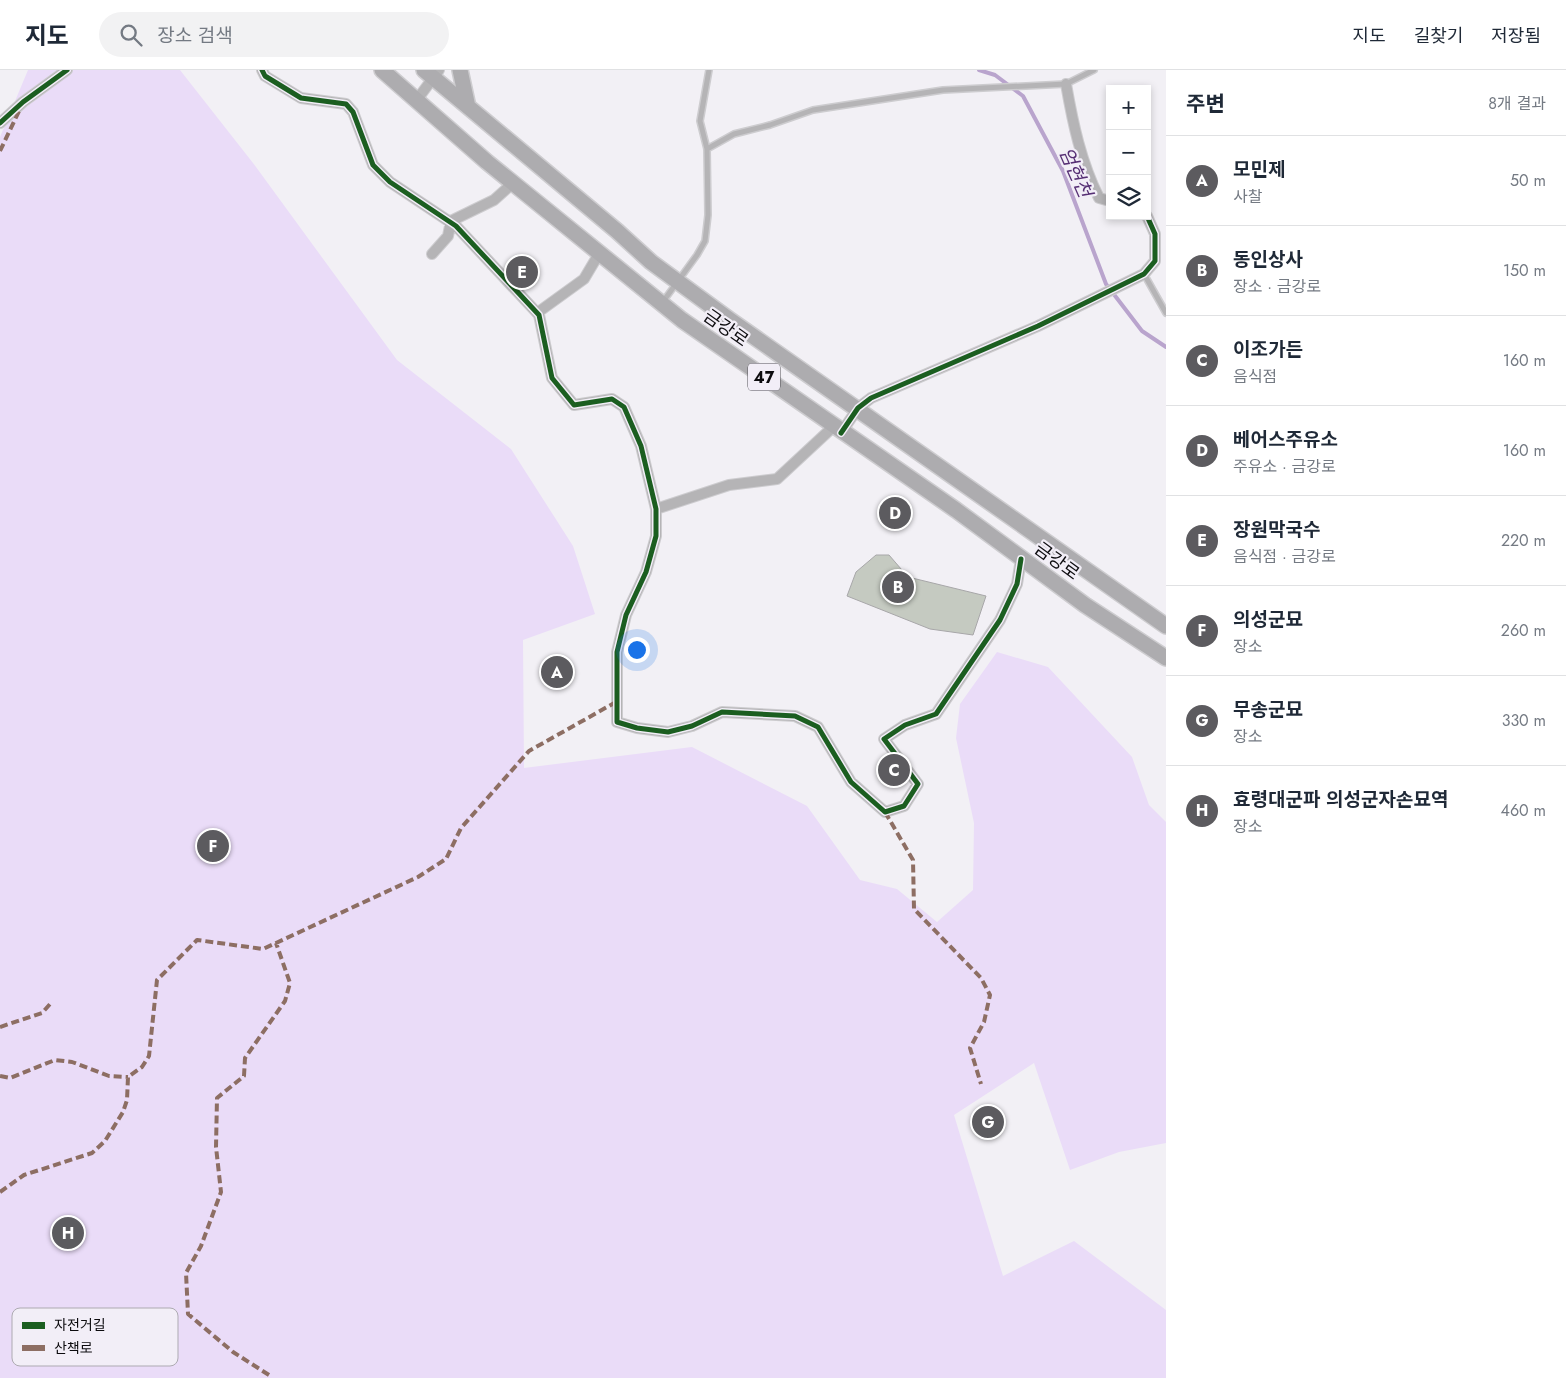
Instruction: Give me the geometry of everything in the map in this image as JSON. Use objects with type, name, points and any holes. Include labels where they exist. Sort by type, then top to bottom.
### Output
[{"type":"main road","name":"금강로","points":[[382,70],[513,183],[662,303],[837,430],[956,510],[1085,605],[1166,658]]},
{"type":"main road","points":[[460,70],[468,107]]},
{"type":"main road","name":"금강로","points":[[432,73],[468,107],[617,231],[651,262],[730,320],[858,408],[1166,626]]},
{"type":"street","points":[[0,123],[23,102],[67,70]]},
{"type":"street","points":[[262,70],[265,76],[301,98],[346,104],[353,112],[373,165],[390,182],[451,221],[537,313],[552,378],[574,405],[612,399],[624,407],[641,446],[656,510],[656,536],[646,572],[626,615],[616,652],[617,722],[637,728],[668,732],[692,726],[722,712],[795,716],[818,727],[851,782],[885,812],[904,806],[918,784],[884,739],[906,725],[936,714],[1000,620],[1017,584],[1021,559]]},
{"type":"street","points":[[416,101],[432,73]]},
{"type":"street","points":[[1066,84],[1075,135],[1087,175],[1099,198],[1106,200]]},
{"type":"street","points":[[451,221],[494,200],[513,183]]},
{"type":"street","points":[[656,510],[729,485],[777,478],[837,430],[858,408],[871,398],[1038,326],[1126,281],[1144,274],[1155,261],[1155,234],[1149,220]]},
{"type":"street","points":[[432,254],[448,236],[451,221]]},
{"type":"street","points":[[537,313],[584,280],[600,252]]},
{"type":"lane","points":[[662,303],[705,241],[708,215],[707,150],[700,121],[709,70]]},
{"type":"lane","points":[[707,150],[734,134],[770,126],[813,110],[905,95],[1066,84],[1094,70]]},
{"type":"lane","points":[[1144,274],[1166,313]]},
{"type":"shaded area","points":[[28,70],[180,70],[253,163],[397,360],[511,449],[573,546],[595,614],[523,640],[524,768],[692,747],[807,806],[860,880],[897,889],[937,922],[973,890],[974,823],[956,738],[960,704],[997,652],[1048,667],[1132,757],[1149,805],[1166,822],[1166,1143],[1119,1152],[1070,1170],[1034,1063],[954,1115],[1003,1276],[1074,1241],[1166,1310],[1166,1378],[0,1378],[0,137]]},
{"type":"building","points":[[876,555],[889,555],[908,577],[986,596],[973,635],[930,629],[847,596],[856,572]]},
{"type":"waterway","name":"엄현천","points":[[979,70],[995,75],[1023,96],[1063,171],[1106,284],[1142,331],[1166,347]]},
{"type":"marked path","points":[[0,151],[20,109]]},
{"type":"marked path","points":[[0,1192],[24,1175],[92,1153],[105,1141],[123,1112],[127,1100],[128,1077],[142,1067],[149,1056],[157,980],[197,940],[263,949],[418,877],[446,859],[461,828],[529,751],[616,702]]},
{"type":"marked path","points":[[885,812],[913,860],[914,909],[981,978],[990,995],[984,1022],[970,1048],[981,1084]]},
{"type":"marked path","points":[[269,1375],[233,1352],[188,1314],[186,1273],[201,1246],[221,1192],[216,1147],[217,1098],[244,1076],[245,1058],[285,1001],[290,983],[276,943]]},
{"type":"marked path","points":[[0,1027],[42,1013],[51,1003]]},
{"type":"marked path","points":[[0,1076],[10,1078],[55,1060],[72,1062],[109,1076],[128,1077]]},
{"type":"cycle path","points":[[0,123],[23,102],[67,70]]},
{"type":"cycle path","points":[[262,70],[265,76],[301,98],[346,104],[353,112],[373,165],[390,182],[456,226],[539,315],[552,378],[574,405],[612,399],[624,407],[641,446],[656,509],[656,536],[646,572],[626,615],[617,652],[617,722],[637,728],[668,732],[692,726],[722,712],[795,716],[818,727],[851,782],[885,812],[904,806],[918,784],[884,739],[905,725],[936,714],[1000,620],[1017,584],[1021,559]]},
{"type":"cycle path","points":[[841,433],[858,408],[871,398],[1038,326],[1144,274],[1155,261],[1155,234],[1149,220]]},
{"type":"place","name":"장원막국수","points":[[522,272]]},
{"type":"place","name":"베어스주유소","points":[[895,513]]},
{"type":"place","name":"동인상사","points":[[898,587]]},
{"type":"place","name":"모민제","points":[[557,672]]},
{"type":"place","name":"이조가든","points":[[894,770]]},
{"type":"place","name":"의성군묘","points":[[213,846]]},
{"type":"place","name":"무송군묘","points":[[988,1122]]},
{"type":"place","name":"효령대군파 의성군자손묘역","points":[[68,1233]]}]
